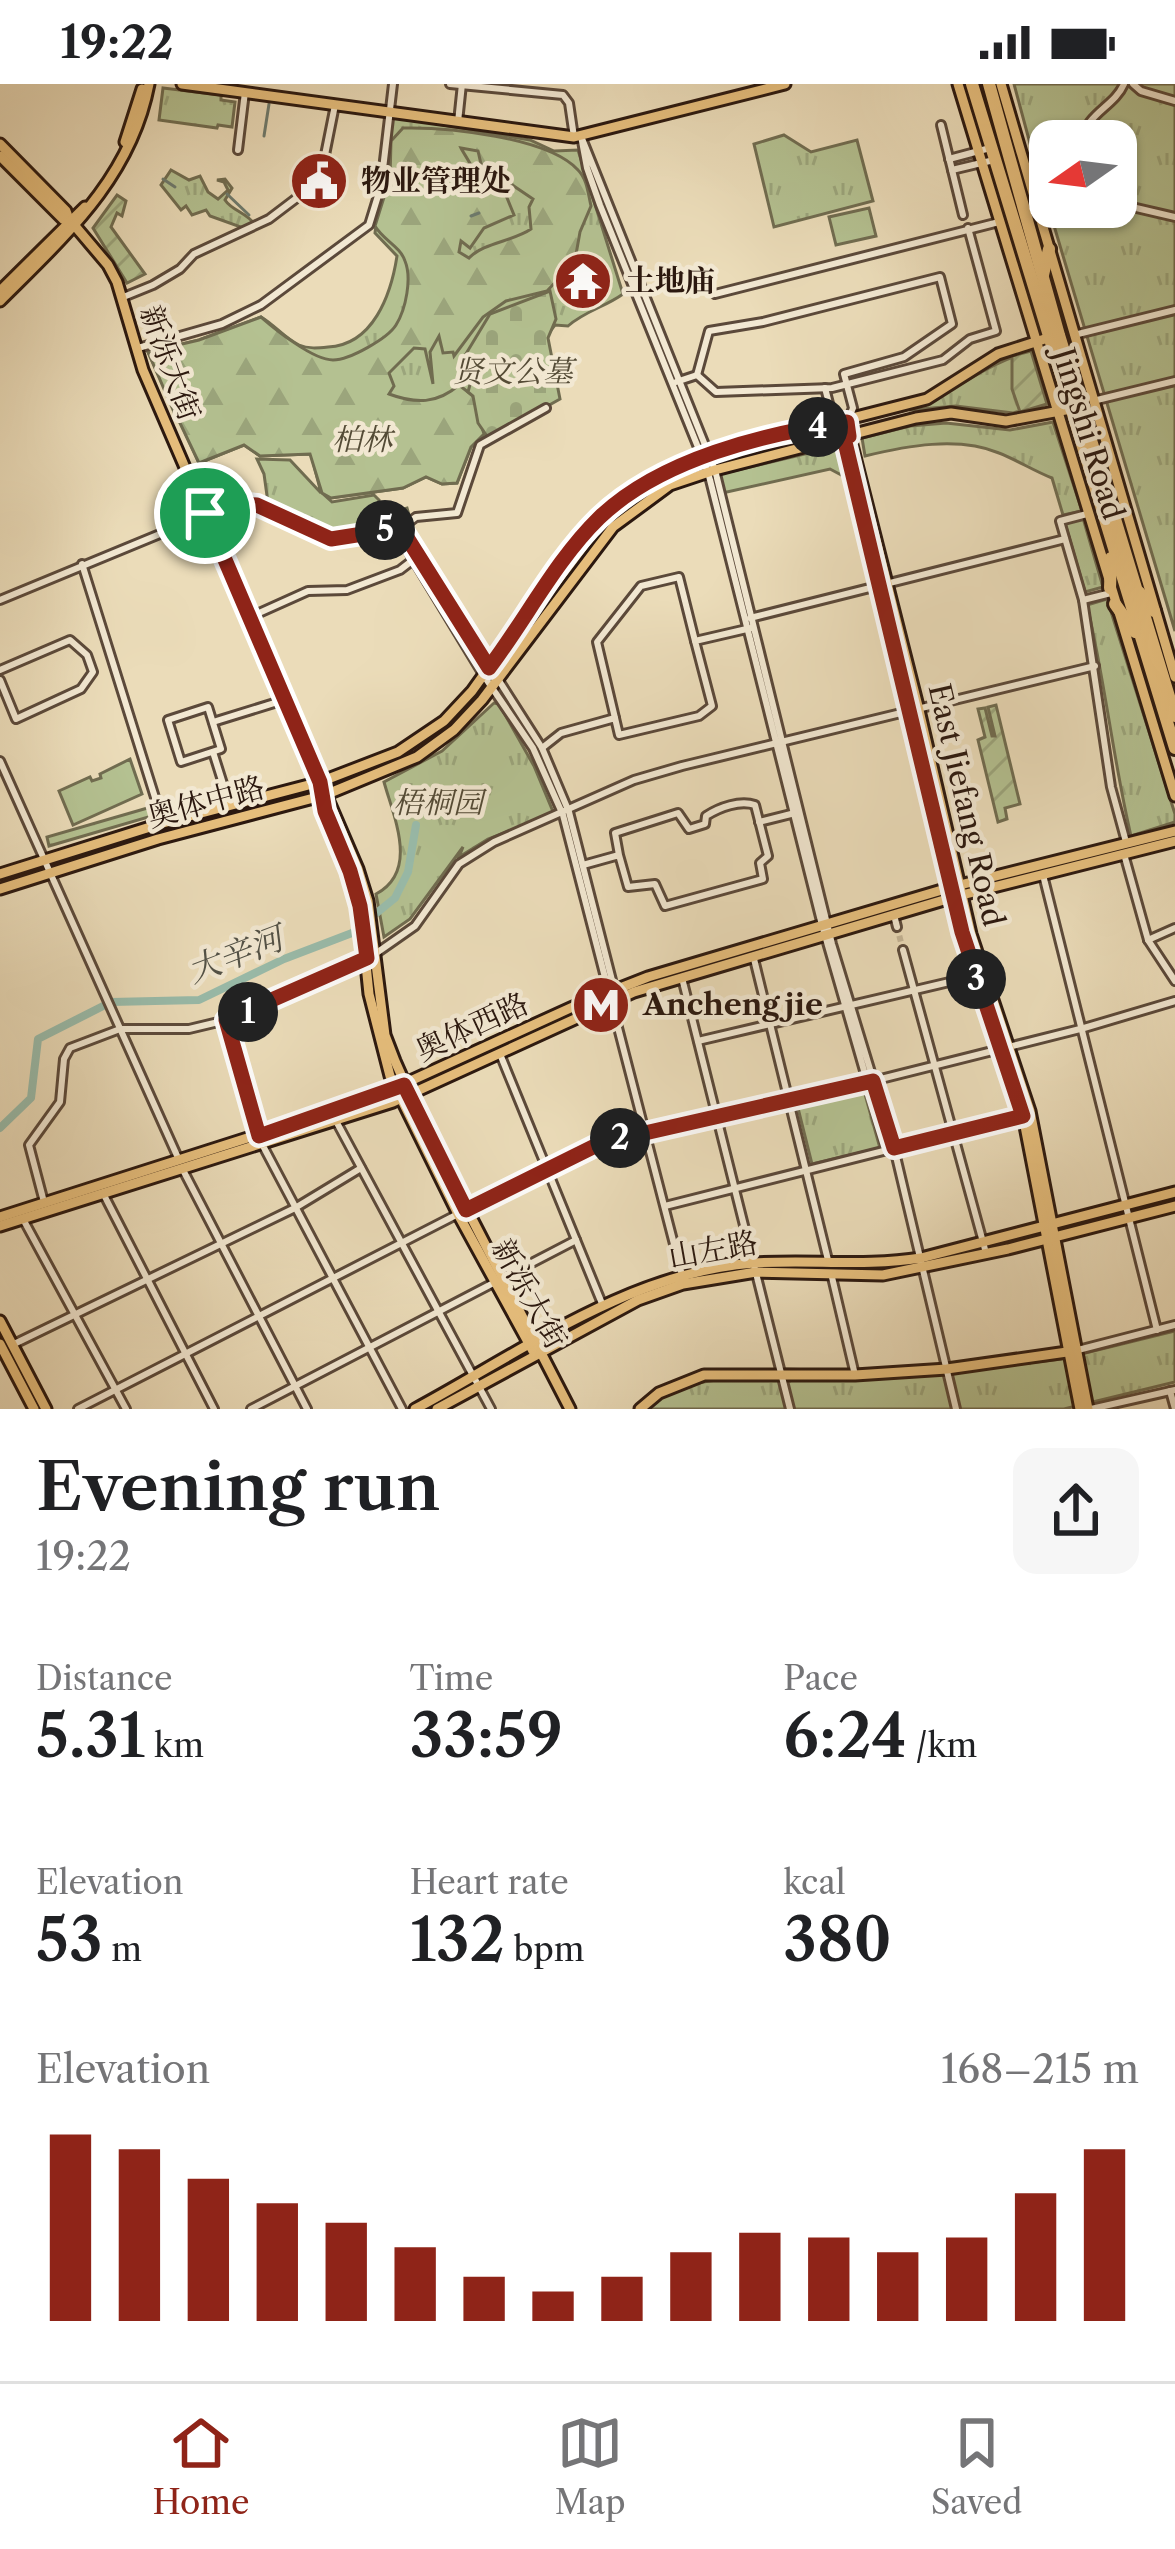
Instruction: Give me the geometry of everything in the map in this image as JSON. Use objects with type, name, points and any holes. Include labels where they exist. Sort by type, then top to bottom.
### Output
[{"type":"highway","name":"Jingshi Road","points":[[972,84],[986,156],[1075,407],[1175,716]]},
{"type":"highway","name":"Jingshi Road","points":[[989,84],[1042,276],[1047,338]]},
{"type":"highway","points":[[1042,276],[1049,249]]},
{"type":"highway","name":"Jingshi Road","points":[[1075,407],[1175,748]]},
{"type":"highway","points":[[1127,565],[1132,537]]},
{"type":"highway","points":[[1112,545],[1112,595],[1142,641]]},
{"type":"highway","points":[[1134,586],[1154,611]]},
{"type":"main road","points":[[0,301],[119,166],[141,120],[146,84]]},
{"type":"main road","points":[[182,84],[578,136],[785,84]]},
{"type":"main road","name":"Jingshi Road","points":[[958,84],[986,156],[999,222],[1047,338]]},
{"type":"main road","name":"Jingshi Road","points":[[1001,84],[1074,335],[1075,407],[1088,514],[1175,796]]},
{"type":"main road","name":"新泺大街","points":[[0,144],[67,211],[72,224]]},
{"type":"main road","name":"新泺大街","points":[[0,156],[108,265],[134,349],[335,809],[368,904],[368,938],[385,1035],[402,1092],[567,1409]]},
{"type":"main road","points":[[0,291],[72,224]]},
{"type":"main road","name":"奥体中路","points":[[0,874],[163,823],[320,782],[367,766],[422,738],[444,721],[487,672],[600,517],[630,492],[704,456],[927,399],[998,354],[1047,338]]},
{"type":"main road","name":"Jingshi Road","points":[[1075,407],[1132,537],[1175,677]]},
{"type":"main road","name":"奥体中路","points":[[0,889],[325,795],[399,766],[436,745],[495,683],[613,527],[670,485],[916,418],[948,414],[1006,421],[1075,407]]},
{"type":"main road","name":"East Jiefang Road","points":[[844,422],[975,976],[1006,1048],[1023,1116],[1086,1409]]},
{"type":"main road","name":"新泺大街","points":[[325,795],[325,811],[350,871],[368,938]]},
{"type":"main road","name":"奥体西路","points":[[0,1221],[44,1203],[181,1165],[402,1092],[500,1054],[612,994],[754,957],[827,929],[895,921],[957,891],[1043,874],[1175,830]]},
{"type":"main road","name":"奥体西路","points":[[260,1140],[336,1121],[612,994],[957,891],[1125,848],[1175,841]]},
{"type":"main road","name":"East Jiefang Road","points":[[957,891],[1030,1112],[1049,1224]]},
{"type":"main road","name":"奥体西路","points":[[0,1221],[23,1219],[104,1195],[181,1165]]},
{"type":"main road","name":"山左路","points":[[984,1248],[1049,1224],[1175,1192]]},
{"type":"main road","name":"山左路","points":[[536,1349],[603,1307],[683,1280],[755,1268],[830,1270],[922,1263],[1175,1206]]},
{"type":"main road","name":"新泺大街","points":[[499,1280],[536,1349]]},
{"type":"main road","name":"山左路","points":[[415,1409],[683,1280]]},
{"type":"main road","points":[[0,1322],[34,1409]]},
{"type":"main road","points":[[6,1344],[46,1409]]},
{"type":"main road","points":[[640,1409],[659,1393],[704,1375],[947,1370],[1074,1351]]},
{"type":"main road","name":"山左路","points":[[436,1409],[476,1382]]},
{"type":"street","points":[[134,349],[222,324],[261,304],[369,225],[381,190],[393,84]]},
{"type":"street","points":[[450,84],[563,95],[569,103],[712,471],[751,628]]},
{"type":"street","points":[[1091,120],[1129,84],[1175,100]]},
{"type":"street","points":[[458,122],[462,85]]},
{"type":"street","points":[[238,150],[245,92]]},
{"type":"street","points":[[121,298],[154,285],[181,269],[194,254],[269,218],[298,197],[323,165],[335,104]]},
{"type":"street","points":[[940,125],[963,215]]},
{"type":"street","points":[[949,158],[986,156]]},
{"type":"street","points":[[952,170],[986,156]]},
{"type":"street","points":[[1137,209],[1175,217]]},
{"type":"street","points":[[715,294],[999,222]]},
{"type":"street","points":[[698,375],[716,392],[825,388],[943,360],[970,339],[996,331],[968,228]]},
{"type":"street","points":[[698,375],[709,331],[940,277],[952,324],[904,357],[844,374],[853,408],[844,422],[832,415],[825,388]]},
{"type":"street","points":[[1074,335],[1175,310]]},
{"type":"street","points":[[904,357],[907,369]]},
{"type":"street","points":[[676,382],[698,375]]},
{"type":"street","points":[[1075,407],[1175,381]]},
{"type":"street","points":[[0,600],[235,503],[257,505],[331,539],[398,528],[416,517],[457,513],[480,445],[546,407]]},
{"type":"street","points":[[712,471],[827,929]]},
{"type":"street","points":[[1088,514],[1060,521],[1083,600],[1111,787],[1125,848],[1148,940],[1175,981]]},
{"type":"street","points":[[398,528],[487,672],[542,748],[583,865],[612,994]]},
{"type":"street","points":[[398,528],[487,672]]},
{"type":"street","points":[[750,618],[1065,539]]},
{"type":"street","points":[[250,617],[308,591],[352,588],[400,570],[414,559]]},
{"type":"street","points":[[82,564],[163,823]]},
{"type":"street","points":[[679,577],[712,706],[699,716],[619,735],[615,718],[597,642],[641,586],[679,577]]},
{"type":"street","points":[[1083,600],[1112,595]]},
{"type":"street","points":[[695,641],[751,628]]},
{"type":"street","points":[[0,670],[70,640],[87,655],[91,666],[88,683],[81,689],[16,719],[0,680]]},
{"type":"street","points":[[91,666],[112,659]]},
{"type":"street","points":[[44,1203],[29,1144],[60,1102],[64,1059],[70,1048],[120,1029],[188,1029],[226,1020],[371,956],[415,926],[467,858],[634,780],[1095,666]]},
{"type":"street","points":[[495,683],[566,813],[683,1280]]},
{"type":"street","points":[[213,722],[285,700]]},
{"type":"street","points":[[208,707],[221,749],[213,752],[182,762],[168,719],[208,707]]},
{"type":"street","points":[[0,715],[12,709]]},
{"type":"street","points":[[542,748],[561,733],[615,718]]},
{"type":"street","points":[[780,743],[827,929],[894,1148],[956,1409]]},
{"type":"street","points":[[213,752],[230,806]]},
{"type":"street","points":[[0,761],[181,1165],[307,1409]]},
{"type":"street","points":[[746,802],[755,805],[768,856],[760,863],[763,879],[665,906],[658,886],[632,889],[626,884],[619,855],[615,833],[678,813],[689,829],[705,824],[706,816],[716,810],[746,802]]},
{"type":"street","points":[[759,822],[795,813]]},
{"type":"street","points":[[583,865],[619,855]]},
{"type":"street","points":[[1043,874],[1157,1330]]},
{"type":"street","points":[[1148,940],[1175,928]]},
{"type":"street","points":[[903,950],[984,1248]]},
{"type":"street","points":[[754,957],[856,1375]]},
{"type":"street","points":[[698,1041],[975,976]]},
{"type":"street","points":[[682,978],[790,1409]]},
{"type":"street","points":[[78,1409],[601,1143],[871,1082],[1175,1001]]},
{"type":"street","points":[[226,1020],[260,1140],[402,1409]]},
{"type":"street","points":[[500,1054],[603,1307]]},
{"type":"street","points":[[664,1206],[1023,1116]]},
{"type":"street","points":[[336,1121],[490,1409]]},
{"type":"street","points":[[6,1344],[295,1208],[361,1168]]},
{"type":"street","points":[[104,1195],[214,1409]]},
{"type":"street","points":[[23,1219],[127,1409]]},
{"type":"street","points":[[251,1409],[576,1240]]},
{"type":"street","points":[[1074,1351],[1175,1325]]},
{"type":"street","points":[[1086,1409],[1173,1390],[1175,1409]]},
{"type":"green space","points":[[1014,84],[1175,84],[1175,631],[1055,228],[1137,228],[1137,120],[1029,120],[1029,140]]},
{"type":"green space","points":[[163,88],[221,95],[221,100],[235,102],[232,127],[159,120]]},
{"type":"green space","name":"柏林","points":[[390,116],[530,140],[554,151],[578,150],[623,294],[568,326],[555,325],[478,423],[484,434],[471,447],[457,483],[442,484],[426,477],[403,488],[331,498],[322,493],[332,502],[374,495],[379,500],[377,510],[407,508],[409,515],[333,534],[268,503],[257,459],[290,460],[321,493],[311,454],[260,456],[244,445],[199,463],[148,352],[199,340],[261,317],[309,348],[344,344],[368,328],[384,301],[397,256],[375,233]]},
{"type":"green space","name":"柏林","points":[[403,128],[422,128],[495,136],[544,149],[581,174],[591,206],[575,260],[547,291],[506,301],[483,317],[454,356],[443,353],[439,336],[430,352],[433,384],[425,349],[414,348],[389,373],[394,386],[389,394],[399,397],[434,399],[459,385],[473,396],[484,434],[471,447],[457,483],[442,484],[426,477],[403,488],[331,498],[322,493],[310,454],[260,456],[244,445],[199,463],[179,421],[195,415],[192,405],[174,412],[148,352],[199,340],[261,317],[325,359],[340,359],[385,336],[400,318],[408,285],[403,256],[375,226],[390,178],[391,141]],"holes":[[[461,148],[478,151],[481,164],[533,199],[531,229],[469,258],[459,252],[461,241],[470,248],[484,228],[514,215],[503,188],[493,181],[492,188],[478,183]]]},
{"type":"green space","points":[[784,135],[811,152],[857,140],[873,201],[774,227],[754,144]]},
{"type":"green space","points":[[171,170],[189,180],[200,176],[218,199],[228,190],[217,180],[225,179],[232,188],[225,200],[255,225],[246,229],[210,216],[206,210],[192,215],[186,206],[181,210],[161,185]]},
{"type":"green space","points":[[117,195],[126,201],[122,216],[117,213],[111,227],[145,274],[127,283],[93,228]]},
{"type":"green space","points":[[869,208],[876,236],[836,245],[829,217]]},
{"type":"green space","name":"贤文公墓","points":[[550,291],[556,319],[548,338],[560,399],[489,439],[478,423],[468,392],[471,381],[462,372],[461,362],[490,314]]},
{"type":"green space","points":[[1031,351],[1047,404],[1013,413],[956,406],[909,410],[998,363]]},
{"type":"green space","points":[[1031,351],[1047,404],[1020,412],[1012,389],[1012,356]]},
{"type":"green space","points":[[1053,422],[1082,511],[1063,515],[1052,478],[999,453],[949,444],[865,456],[862,438],[910,426],[946,423],[1010,430]]},
{"type":"green space","points":[[838,446],[847,478],[830,469],[718,494],[712,476]]},
{"type":"green space","points":[[1083,518],[1103,587],[1085,592],[1065,523]]},
{"type":"green space","points":[[1107,599],[1175,814],[1175,822],[1131,836],[1087,605]]},
{"type":"green space","name":"梧桐园","points":[[494,703],[499,704],[534,766],[554,814],[488,839],[459,857],[463,847],[410,919],[384,937],[376,894],[397,872],[400,843],[384,782],[442,751]]},
{"type":"green space","points":[[996,705],[1020,804],[1005,808],[1007,819],[998,822],[978,740],[985,737],[978,709],[985,708],[995,736],[988,707]]},
{"type":"green space","points":[[130,759],[142,794],[73,825],[59,791],[90,777],[92,781],[101,778],[100,774]]},
{"type":"green space","points":[[151,807],[152,816],[49,846],[47,837]]},
{"type":"green space","points":[[863,1087],[880,1148],[812,1164],[797,1104]]},
{"type":"green space","points":[[1175,1331],[1175,1382],[1064,1409],[641,1409],[695,1384],[789,1381],[786,1369],[939,1374],[1061,1359]]},
{"type":"waterway","points":[[264,136],[269,104]]},
{"type":"waterway","points":[[163,179],[175,187]]},
{"type":"waterway","points":[[227,194],[249,215]]},
{"type":"waterway","points":[[471,216],[479,213]]},
{"type":"waterway","name":"大辛河","points":[[0,1128],[31,1098],[38,1039],[111,1002],[199,1000],[352,933],[395,898],[408,872],[416,825]]},
{"type":"tunnel","points":[[897,927],[903,950]]},
{"type":"place","name":"物业管理处","points":[[319,181]]},
{"type":"place","name":"土地庙","points":[[583,281]]},
{"type":"place","name":"Anchengjie","points":[[601,1005]]},
{"type":"route","points":[[847,422],[849,436],[844,438],[962,932],[1023,1116],[894,1148],[873,1081],[601,1143],[466,1210],[404,1085],[259,1136],[226,1020],[367,958],[360,906],[325,811],[325,795],[205,513],[235,503],[257,505],[331,539],[401,528],[489,668],[584,535],[630,492],[706,455],[847,422]]}]
